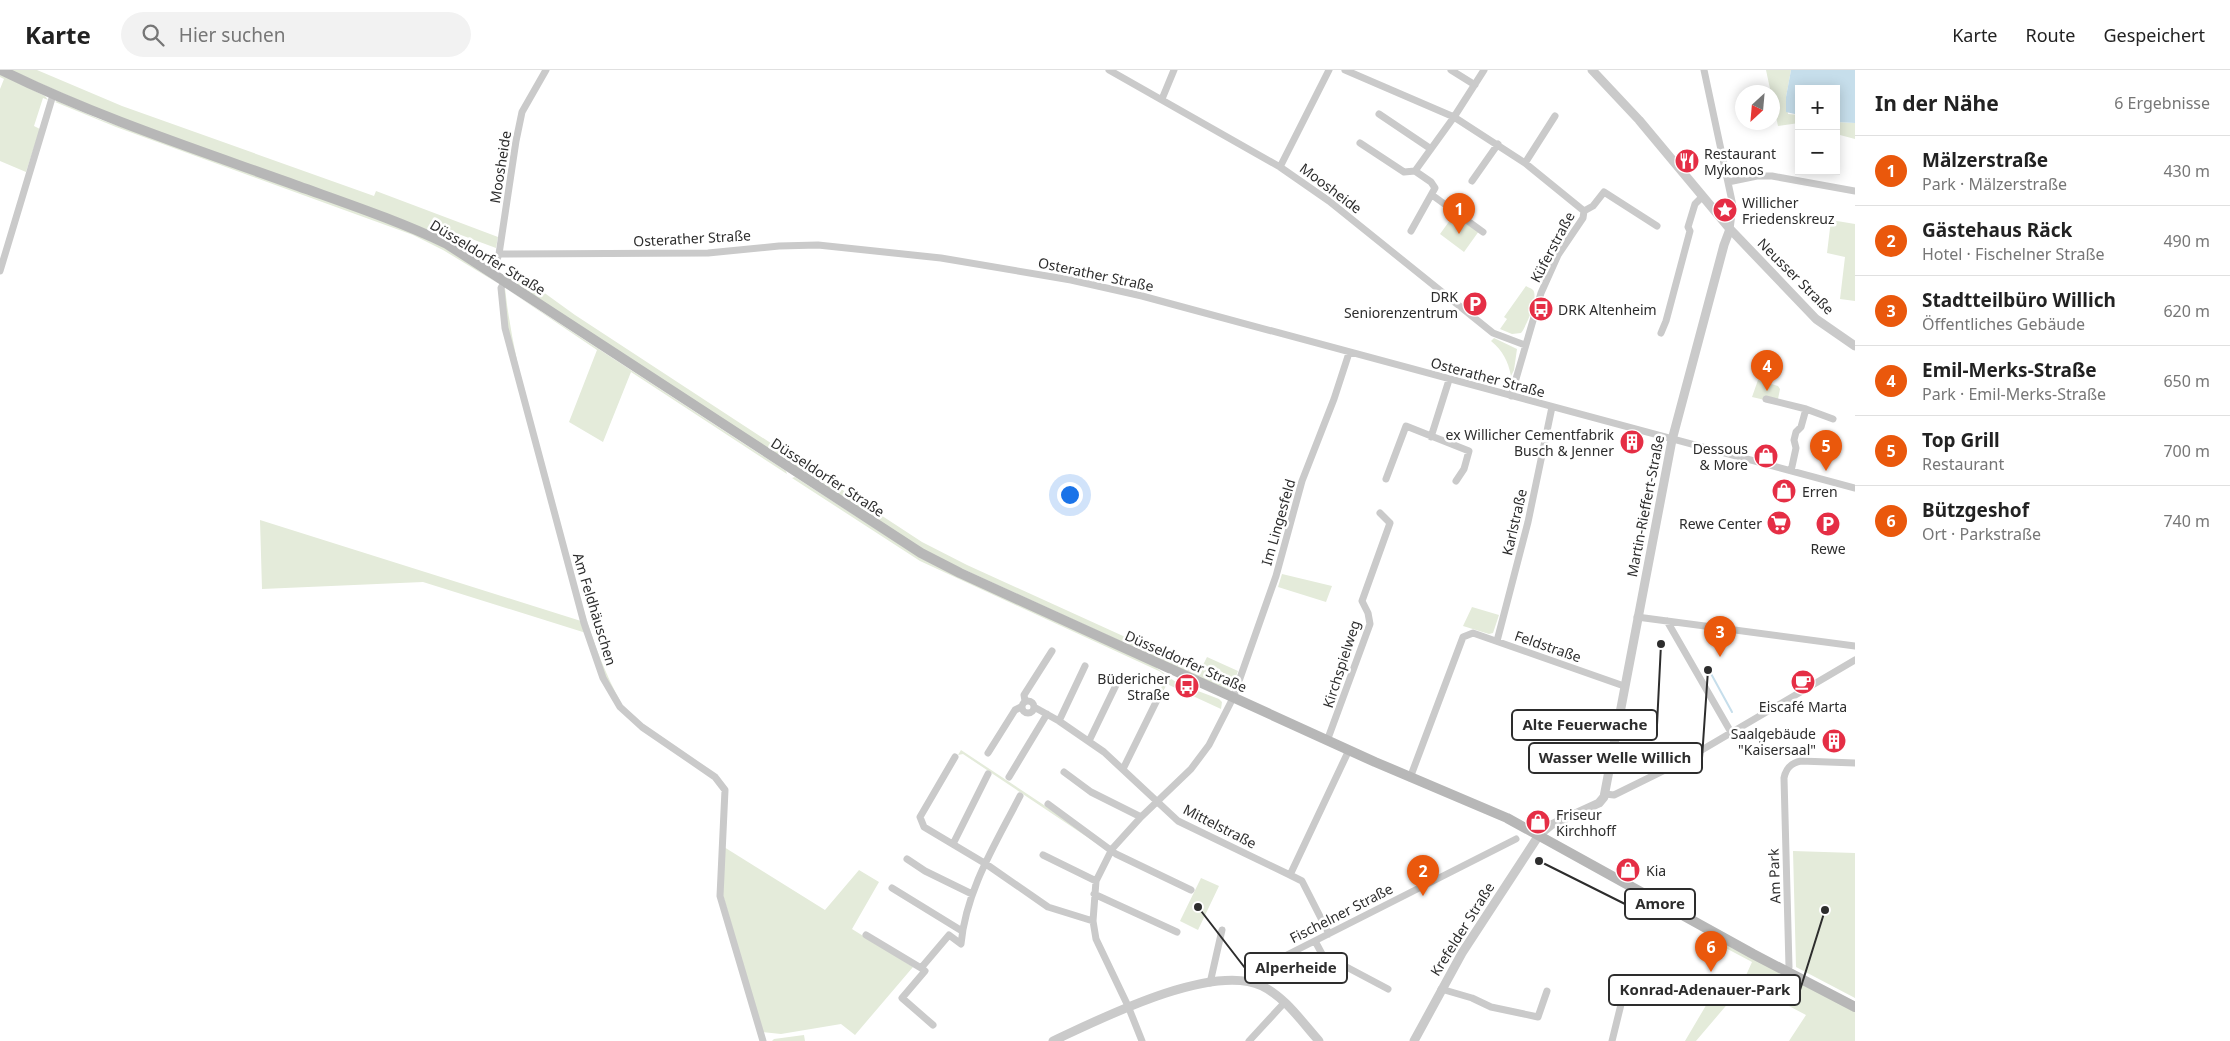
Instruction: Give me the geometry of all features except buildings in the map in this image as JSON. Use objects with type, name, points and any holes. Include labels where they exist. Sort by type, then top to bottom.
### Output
[{"type":"main road","name":"Düsseldorfer Straße","points":[[1,70],[53,95],[118,122],[418,230],[447,244],[921,553],[960,573],[1328,741],[1410,778],[1496,813],[1786,972],[1855,1007]]},
{"type":"street","name":"Moosheide","points":[[492,273],[499,254],[522,112],[546,70]]},
{"type":"street","name":"Moosheide","points":[[1109,70],[1280,167],[1329,201],[1493,332],[1525,344]]},
{"type":"street","points":[[1162,99],[1174,70]]},
{"type":"street","points":[[1280,167],[1329,70]]},
{"type":"street","name":"Küferstraße","points":[[1345,70],[1454,117],[1525,163],[1584,211],[1583,218],[1558,255],[1541,293],[1511,396]]},
{"type":"street","points":[[1451,70],[1474,85]]},
{"type":"street","points":[[1415,172],[1484,70]]},
{"type":"street","name":"Neusser Straße","points":[[1592,70],[1639,120],[1730,228],[1816,319],[1855,346]]},
{"type":"street","points":[[1704,70],[1733,210],[1730,228]]},
{"type":"street","points":[[0,270],[53,95]]},
{"type":"street","points":[[1379,114],[1431,149]]},
{"type":"street","points":[[1525,163],[1554,116]]},
{"type":"street","points":[[1360,143],[1404,172],[1415,172],[1435,188],[1411,231]]},
{"type":"street","points":[[1472,181],[1498,144]]},
{"type":"street","points":[[1728,182],[1757,176],[1772,176],[1855,191]]},
{"type":"street","points":[[1584,211],[1593,206],[1604,192],[1657,226]]},
{"type":"street","points":[[1432,195],[1483,232]]},
{"type":"street","points":[[1661,333],[1666,321],[1690,231],[1688,227],[1694,206],[1703,196]]},
{"type":"street","name":"Martin-Rieffert-Straße","points":[[1605,794],[1672,440],[1730,228]]},
{"type":"street","name":"Osterather Straße","points":[[499,254],[708,253],[808,245],[912,254],[1098,286],[1855,488]]},
{"type":"street","name":"Am Feldhäuschen","points":[[505,281],[501,288],[505,328],[584,623],[603,678],[620,707],[642,727],[715,778],[725,790],[720,896],[763,1041]]},
{"type":"street","name":"Im Lingesfeld","points":[[1233,698],[1276,576],[1302,481],[1334,399],[1349,353]]},
{"type":"street","points":[[1431,437],[1449,380]]},
{"type":"street","points":[[1766,399],[1806,409],[1832,419]]},
{"type":"street","name":"Karlstraße","points":[[1497,642],[1528,522],[1552,407]]},
{"type":"street","points":[[1791,471],[1796,448],[1794,440],[1806,409]]},
{"type":"street","points":[[1386,479],[1406,426],[1469,452],[1464,469],[1456,482]]},
{"type":"street","name":"Kirchspielweg","points":[[1328,741],[1370,624],[1368,613],[1362,601],[1390,523],[1380,513]]},
{"type":"street","points":[[1637,617],[1855,646]]},
{"type":"street","points":[[1667,621],[1732,734]]},
{"type":"street","name":"Feldstraße","points":[[1410,778],[1463,637],[1473,633],[1624,686]]},
{"type":"street","points":[[988,753],[1015,710],[1023,704],[1024,695],[1052,651]]},
{"type":"street","points":[[1538,835],[1551,825],[1599,803],[1605,794],[1614,795],[1641,783],[1732,734],[1855,660]]},
{"type":"street","points":[[1058,720],[1085,666]]},
{"type":"street","points":[[1089,741],[1118,681]]},
{"type":"street","points":[[1123,769],[1159,696]]},
{"type":"street","points":[[1142,1041],[1128,1006],[1101,952],[1093,921],[1096,881],[1112,849],[1141,817],[1192,768],[1209,745],[1233,698]]},
{"type":"street","name":"Mittelstraße","points":[[1034,707],[1032,712],[1026,713],[1023,704],[1031,701],[1034,707],[1058,720],[1089,741],[1123,769],[1178,821],[1302,881],[1329,934]]},
{"type":"street","points":[[1009,778],[1048,714]]},
{"type":"street","points":[[1290,875],[1349,750]]},
{"type":"street","points":[[955,757],[920,817],[924,827],[986,864],[1048,907],[1093,921]]},
{"type":"street","name":"Am Park","points":[[1786,972],[1789,967],[1785,771],[1795,762],[1855,763]]},
{"type":"street","points":[[1064,772],[1091,792],[1141,817]]},
{"type":"street","points":[[953,844],[988,774]]},
{"type":"street","points":[[921,968],[949,935],[961,944],[962,931],[972,894],[1020,796]]},
{"type":"street","points":[[1048,804],[1112,849],[1116,854],[1191,890]]},
{"type":"street","name":"Krefelder Straße","points":[[1414,1041],[1467,945],[1538,835]]},
{"type":"street","name":"Fischelner Straße","points":[[1260,984],[1266,970],[1277,960],[1516,839]]},
{"type":"street","points":[[1043,855],[1096,881]]},
{"type":"street","points":[[907,859],[928,873],[972,894]]},
{"type":"street","points":[[892,888],[962,931]]},
{"type":"street","points":[[1094,894],[1177,932]]},
{"type":"street","points":[[1210,983],[1222,930]]},
{"type":"street","points":[[866,935],[925,972],[902,998],[933,1025]]},
{"type":"street","points":[[1315,941],[1322,954],[1388,989]]},
{"type":"street","points":[[1053,1041],[1128,1006],[1185,988],[1233,980],[1260,984],[1271,990],[1285,1002],[1318,1041]]},
{"type":"street","points":[[1612,1041],[1627,980]]},
{"type":"street","points":[[1441,989],[1472,998],[1491,1007],[1538,1017],[1547,991]]},
{"type":"street","points":[[1625,990],[1663,999]]},
{"type":"street","points":[[1249,1041],[1285,1002]]},
{"type":"green space","points":[[10,70],[37,70],[122,106],[374,196],[376,191],[498,237],[496,248],[434,225],[491,262],[483,262],[455,244],[119,118]]},
{"type":"green space","points":[[1766,70],[1791,70],[1786,97],[1788,114],[1795,115],[1795,124],[1780,126],[1780,85],[1769,85]]},
{"type":"green space","points":[[0,74],[45,96],[48,100],[43,98],[34,126],[40,129],[26,172],[0,161],[0,89],[4,79],[0,77]]},
{"type":"green space","points":[[57,101],[99,119],[394,224],[445,248],[499,284],[443,250],[413,235],[116,127],[55,102]]},
{"type":"green space","points":[[1840,122],[1855,123],[1855,139],[1840,135]]},
{"type":"green space","points":[[1453,216],[1458,220],[1460,217],[1479,231],[1464,252],[1440,234]]},
{"type":"green space","points":[[1831,220],[1855,224],[1855,301],[1840,299],[1845,257],[1827,253]]},
{"type":"green space","points":[[508,272],[539,293],[539,289],[575,315],[922,542],[967,565],[1200,671],[1207,657],[1238,671],[1232,687],[1229,690],[1223,688],[930,554],[503,276]]},
{"type":"green space","points":[[1526,286],[1533,290],[1534,299],[1529,319],[1523,330],[1521,333],[1512,334],[1500,329],[1507,319],[1504,317]]},
{"type":"green space","points":[[505,288],[786,471],[787,474],[631,372],[603,442],[569,422],[597,350]]},
{"type":"green space","points":[[505,288],[519,371],[526,398],[507,327],[503,292]]},
{"type":"green space","points":[[1494,338],[1517,349],[1514,370],[1511,376],[1504,357],[1491,341]]},
{"type":"green space","points":[[1758,380],[1778,386],[1780,389],[1778,399],[1765,400],[1752,397]]},
{"type":"green space","points":[[535,433],[591,633],[610,681],[622,704],[605,678],[586,623]]},
{"type":"green space","points":[[795,477],[921,558],[1154,666],[1177,683],[1219,699],[1222,702],[1221,709],[1169,685],[1166,686],[1160,697],[1157,696],[1166,677],[1161,672],[920,561],[792,478]]},
{"type":"green space","points":[[260,520],[581,621],[586,633],[423,582],[262,589]]},
{"type":"green space","points":[[1282,574],[1332,586],[1326,602],[1278,587]]},
{"type":"green space","points":[[1472,607],[1499,615],[1493,633],[1489,634],[1463,626]]},
{"type":"green space","points":[[961,750],[1104,845],[1102,847],[963,754],[958,755]]},
{"type":"green space","points":[[724,847],[825,910],[859,870],[879,882],[852,929],[913,967],[855,1035],[841,1024],[781,1034],[762,1032],[723,895]]},
{"type":"green space","points":[[1793,851],[1855,853],[1855,998],[1796,967]]},
{"type":"green space","points":[[1201,878],[1219,886],[1198,930],[1180,921]]},
{"type":"green space","points":[[1705,937],[1713,937],[1855,1012],[1855,1041],[1789,1041],[1806,1015],[1743,982],[1752,962]]},
{"type":"green space","points":[[1736,994],[1696,1041],[1685,1041],[1708,1002]]},
{"type":"green space","points":[[804,1035],[805,1041],[772,1041],[774,1039]]},
{"type":"water","points":[[1791,70],[1855,70],[1855,123],[1840,122],[1840,85],[1795,85],[1795,114],[1786,112],[1786,97]]},
{"type":"waterway","points":[[1709,670],[1732,712]]},
{"type":"place","name":"Restaurant Mykonos","points":[[1687,161]]},
{"type":"place","name":"Willicher Friedenskreuz","points":[[1725,210]]},
{"type":"place","name":"Mälzerstraße","points":[[1459,234]]},
{"type":"place","name":"DRK Seniorenzentrum","points":[[1475,304]]},
{"type":"place","name":"DRK Altenheim","points":[[1541,309]]},
{"type":"place","name":"Emil-Merks-Straße","points":[[1767,391]]},
{"type":"place","name":"ex Willicher Cementfabrik Busch & Jenner","points":[[1632,442]]},
{"type":"place","name":"Dessous & More","points":[[1766,456]]},
{"type":"place","name":"Top Grill","points":[[1826,471]]},
{"type":"place","name":"Erren","points":[[1784,491]]},
{"type":"place","name":"Rewe Center","points":[[1779,523]]},
{"type":"place","name":"Rewe","points":[[1828,524]]},
{"type":"place","name":"Alte Feuerwache","points":[[1661,644]]},
{"type":"place","name":"Stadtteilbüro Willich","points":[[1720,657]]},
{"type":"place","name":"Wasser Welle Willich","points":[[1708,670]]},
{"type":"place","name":"Eiscafé Marta","points":[[1803,682]]},
{"type":"place","name":"Büdericher Straße","points":[[1187,686]]},
{"type":"place","name":"Saalgebäude \"Kaisersaal\"","points":[[1834,741]]},
{"type":"place","name":"Friseur Kirchhoff","points":[[1538,822]]},
{"type":"place","name":"Amore","points":[[1539,861]]},
{"type":"place","name":"Kia","points":[[1628,870]]},
{"type":"place","name":"Gästehaus Räck","points":[[1423,896]]},
{"type":"place","name":"Alperheide","points":[[1198,907]]},
{"type":"place","name":"Konrad-Adenauer-Park","points":[[1825,910]]},
{"type":"place","name":"Bützgeshof","points":[[1711,972]]}]
